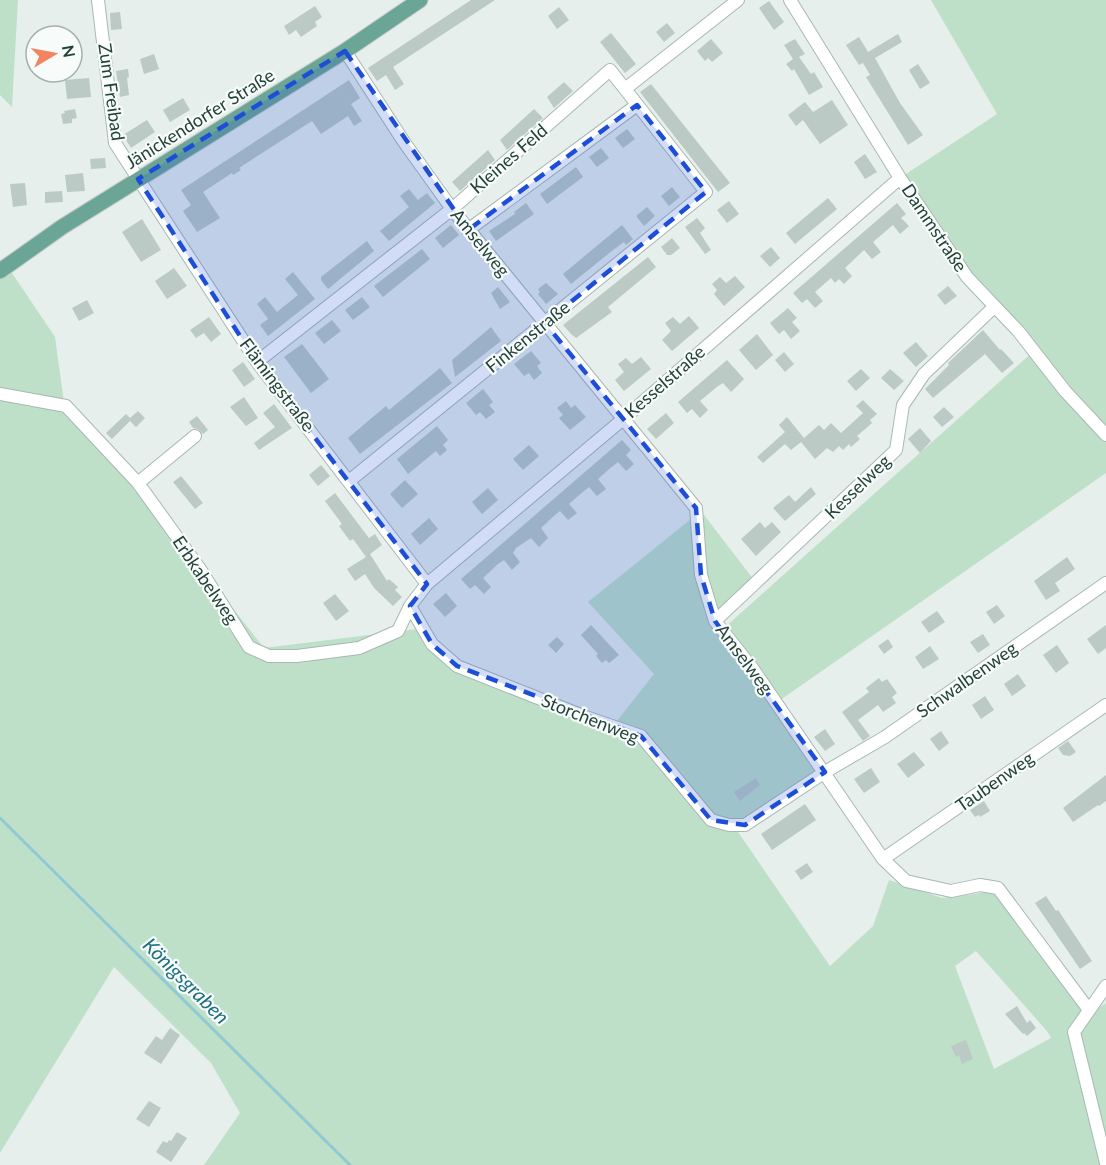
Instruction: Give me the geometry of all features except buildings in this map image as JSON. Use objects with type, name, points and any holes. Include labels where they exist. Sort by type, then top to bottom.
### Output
[{"type":"main road","name":"Jänickendorfer Straße","points":[[0,271],[62,227],[345,51],[420,0]]},
{"type":"street","name":"Zum Freibad","points":[[98,0],[115,143],[138,179]]},
{"type":"street","points":[[625,89],[738,0]]},
{"type":"street","name":"Dammstraße","points":[[790,0],[900,178],[967,277],[1019,332],[1065,391],[1106,435]]},
{"type":"street","name":"Amselweg","points":[[345,51],[403,141],[468,230],[696,508],[701,574],[715,621],[753,669],[883,859],[906,882],[951,891],[980,885],[998,888],[1089,1010]]},
{"type":"street","name":"Kleines Feld","points":[[257,362],[452,209],[610,70],[705,192]]},
{"type":"street","name":"Kleines Feld","points":[[468,230],[637,105]]},
{"type":"street","name":"Kesselstraße","points":[[427,584],[622,420],[900,178]]},
{"type":"street","name":"Flämingstraße","points":[[138,179],[257,362],[427,584]]},
{"type":"street","name":"Finkenstraße","points":[[349,481],[705,192]]},
{"type":"street","name":"Kesselweg","points":[[715,621],[896,450],[903,405],[924,374],[994,307]]},
{"type":"street","name":"Erbkabelweg","points":[[0,394],[66,406],[138,483],[200,569],[249,647],[269,656],[297,656],[359,648],[398,631],[410,606],[427,584]]},
{"type":"street","points":[[138,483],[195,436]]},
{"type":"street","name":"Schwalbenweg","points":[[825,772],[885,737],[1106,583]]},
{"type":"street","name":"Storchenweg","points":[[410,606],[432,644],[457,666],[586,717],[641,735],[711,820],[729,825],[745,825],[825,772]]},
{"type":"street","name":"Taubenweg","points":[[883,859],[1106,705]]},
{"type":"street","points":[[1106,986],[1074,1032],[1106,1163]]},
{"type":"highlighted area","points":[[345,51],[468,230],[637,105],[706,192],[545,323],[696,508],[701,575],[715,621],[825,772],[745,825],[711,820],[641,736],[457,666],[432,644],[410,606],[427,584],[257,362],[138,179]]},
{"type":"green space","points":[[0,0],[18,0],[12,107],[0,95]]},
{"type":"green space","points":[[931,0],[1106,0],[1106,473],[776,703],[823,772],[738,832],[830,966],[873,926],[889,880],[942,898],[996,891],[1087,1016],[1106,1003],[1106,1165],[204,1165],[240,1113],[211,1063],[114,967],[0,1153],[0,269],[8,267],[55,337],[65,410],[138,488],[264,648],[425,628],[459,673],[609,731],[654,674],[588,602],[701,511],[757,584],[720,622],[724,628],[1035,350],[994,307],[900,178],[997,114]],"holes":[[[976,951],[1051,1038],[994,1069],[955,966]]]},
{"type":"waterway","name":"Königsgraben","points":[[0,818],[350,1165]]}]
